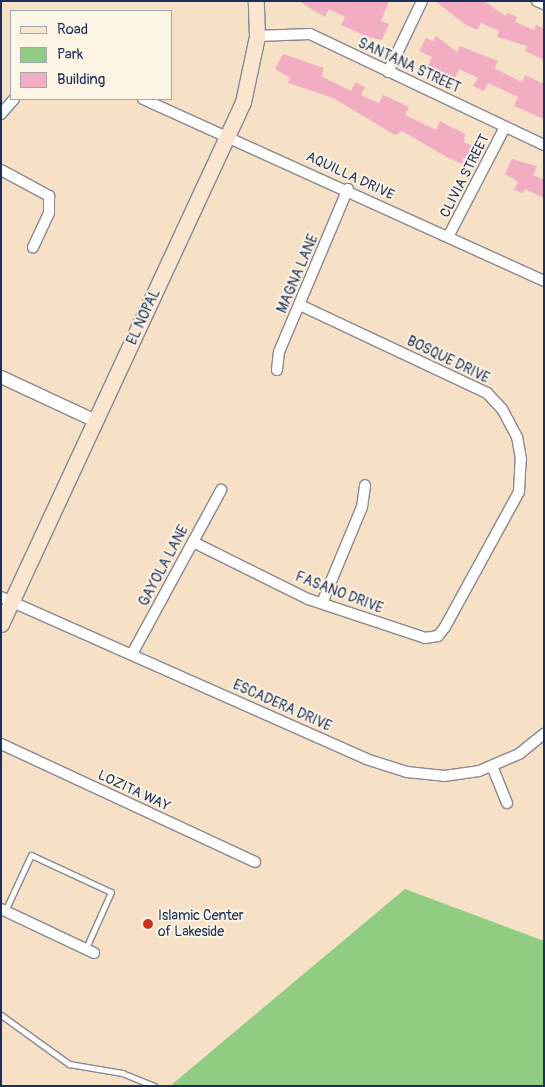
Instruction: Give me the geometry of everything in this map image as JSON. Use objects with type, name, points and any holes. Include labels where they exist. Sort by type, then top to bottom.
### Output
[{"type":"main road","name":"EL NOPAL","points":[[2,619],[6,600],[96,421],[227,136],[250,78],[257,36],[256,1]]},
{"type":"street","points":[[388,72],[422,1]]},
{"type":"street","points":[[537,1],[544,4]]},
{"type":"street","name":"SANTANA STREET","points":[[257,36],[310,34],[544,145]]},
{"type":"street","points":[[1,114],[13,100]]},
{"type":"street","name":"AQUILLA DRIVE","points":[[145,100],[348,189],[544,281]]},
{"type":"street","name":"CLIVIA STREET","points":[[448,237],[505,126]]},
{"type":"street","points":[[1,170],[49,196],[49,214],[34,247]]},
{"type":"street","name":"MAGNA LANE","points":[[276,370],[279,352],[348,189]]},
{"type":"street","name":"BOSQUE DRIVE","points":[[300,305],[487,393],[502,409],[517,437],[522,470],[519,492],[445,627],[438,636],[425,638]]},
{"type":"street","points":[[1,378],[96,421]]},
{"type":"street","points":[[322,603],[362,507],[365,485]]},
{"type":"street","name":"GAYOLA LANE","points":[[132,654],[221,490]]},
{"type":"street","name":"FASANO DRIVE","points":[[192,542],[322,603],[425,638]]},
{"type":"street","name":"ESCADERA DRIVE","points":[[6,600],[393,768],[444,776],[492,766],[544,734]]},
{"type":"street","name":"LOZITA WAY","points":[[1,744],[255,862]]},
{"type":"street","points":[[492,766],[507,803]]},
{"type":"street","points":[[3,910],[90,951]]},
{"type":"lane","points":[[3,910],[31,855],[111,892],[90,951]]},
{"type":"lane","points":[[1,1016],[69,1064],[122,1073],[154,1086]]},
{"type":"green space","points":[[405,889],[544,941],[544,1086],[170,1086]]},
{"type":"building","points":[[299,1],[389,1],[381,21],[389,24],[382,40],[368,37],[341,25],[345,17],[329,9],[325,17]]},
{"type":"building","points":[[435,1],[484,1],[506,16],[507,13],[517,17],[515,22],[534,30],[536,25],[544,29],[544,60],[525,51],[527,46],[497,37],[499,31],[481,23],[477,30],[466,25]]},
{"type":"building","points":[[436,36],[457,52],[460,46],[498,61],[494,68],[522,82],[525,75],[544,84],[544,119],[514,106],[518,97],[488,83],[484,91],[473,86],[478,78],[459,69],[455,78],[428,66],[432,57],[419,51],[426,38],[433,41]]},
{"type":"building","points":[[283,54],[324,68],[321,76],[351,91],[355,82],[365,87],[361,95],[379,103],[383,95],[409,107],[405,115],[436,130],[440,121],[465,134],[464,142],[475,147],[469,161],[464,159],[462,164],[402,131],[395,135],[333,98],[288,83],[290,78],[275,69]]},
{"type":"building","points":[[512,159],[537,166],[533,175],[544,180],[544,198],[525,189],[522,193],[514,190],[518,182],[505,174]]},
{"type":"place","name":"Islamic Center of Lakeside","points":[[148,924]]}]
